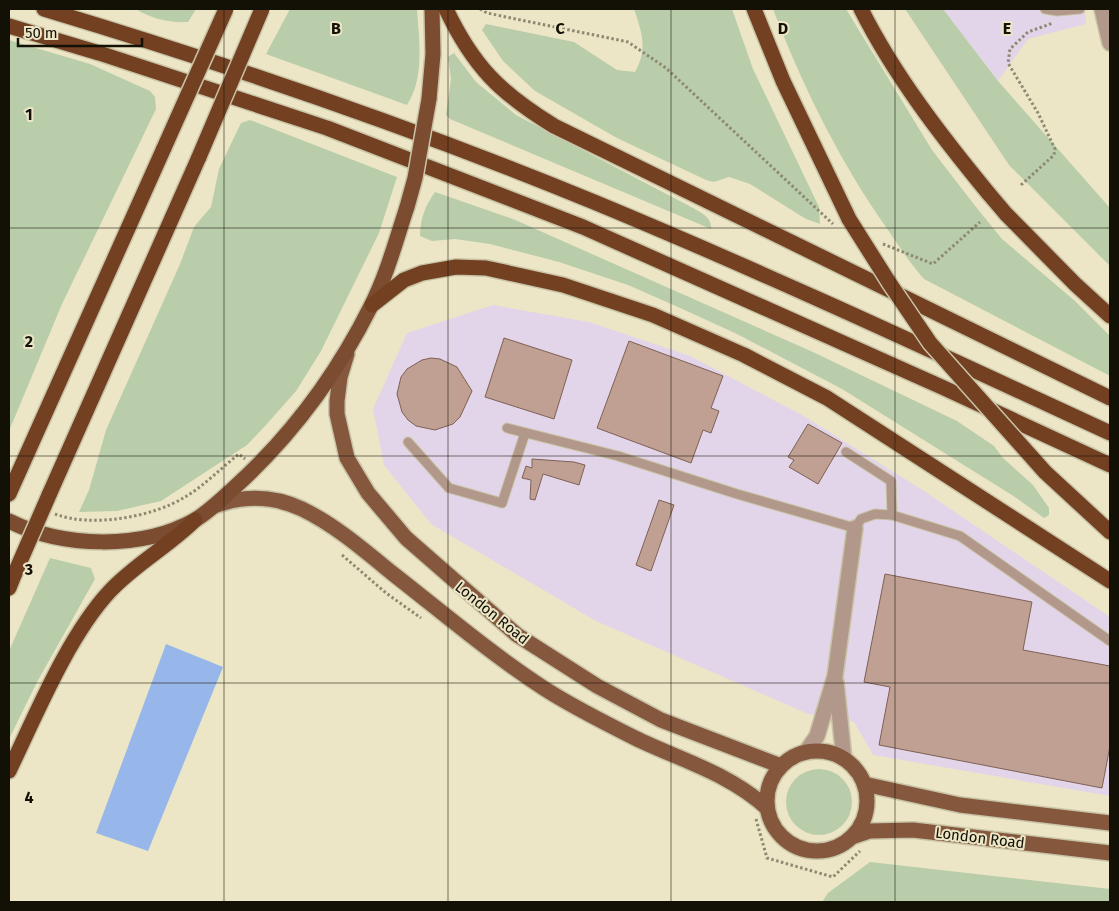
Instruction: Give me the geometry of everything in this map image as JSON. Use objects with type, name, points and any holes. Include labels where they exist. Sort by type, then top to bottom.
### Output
[{"type":"highway","points":[[44,9],[143,38],[353,109],[593,202],[800,290],[1110,433]]},
{"type":"highway","points":[[11,488],[226,9]]},
{"type":"highway","points":[[9,588],[199,157],[262,9]]},
{"type":"highway","points":[[9,771],[60,668],[96,607],[126,574],[177,538],[275,449],[321,391],[350,346],[372,305],[407,207],[415,178],[429,99],[433,54],[432,9]]},
{"type":"highway","points":[[446,9],[470,53],[486,73],[504,91],[554,126],[1110,398]]},
{"type":"highway","points":[[754,9],[845,223],[930,343],[1045,472],[1110,532]]},
{"type":"highway","points":[[861,9],[896,69],[942,135],[989,194],[1006,214],[1075,284],[1110,316]]},
{"type":"highway","points":[[9,26],[99,53],[327,128],[583,227],[935,384],[1110,465]]},
{"type":"highway","points":[[372,305],[404,280],[422,273],[456,266],[486,268],[563,285],[653,315],[744,355],[826,398],[1110,581]]},
{"type":"highway","points":[[9,521],[62,539],[115,542],[158,534],[195,520]]},
{"type":"main road","name":"London Road","points":[[350,346],[340,377],[337,401],[337,414],[347,458],[354,473],[373,500],[406,538],[463,591],[517,635],[597,686],[661,720],[781,766]]},
{"type":"main road","name":"London Road","points":[[214,506],[236,499],[266,499],[284,502],[319,518],[494,654],[546,690],[634,738],[726,778],[749,792],[767,808]]},
{"type":"main road","points":[[819,751],[844,758],[856,770],[864,784],[867,798],[866,813],[852,838],[831,849],[806,850],[784,838],[770,819],[767,808],[769,785],[781,766],[793,757],[806,752],[819,751]]},
{"type":"main road","name":"London Road","points":[[864,784],[960,805],[1110,823]]},
{"type":"main road","name":"London Road","points":[[852,838],[870,830],[913,830],[1110,853]]},
{"type":"street","points":[[1102,9],[1110,43]]},
{"type":"street","points":[[806,752],[817,736],[835,676],[855,528]]},
{"type":"street","points":[[835,676],[844,758]]},
{"type":"lane","points":[[1045,9],[1057,11],[1080,9]]},
{"type":"lane","points":[[507,428],[618,456],[737,494],[855,528],[861,519],[874,514],[892,515],[960,536],[1110,641]]},
{"type":"lane","points":[[408,442],[449,488],[502,503],[524,433]]},
{"type":"lane","points":[[846,452],[891,481],[892,515]]},
{"type":"path","points":[[480,9],[487,13],[628,42],[666,68],[832,223],[845,223]]},
{"type":"path","points":[[1021,185],[1054,155],[1055,149],[1038,113],[1008,63],[1010,49],[1028,32],[1055,22]]},
{"type":"path","points":[[878,242],[933,264],[980,222]]},
{"type":"shaded area","points":[[943,9],[1085,9],[1086,24],[1028,39],[998,81]]},
{"type":"shaded area","points":[[493,305],[589,322],[690,356],[802,415],[921,489],[1110,617],[1110,796],[873,755],[854,722],[808,714],[596,621],[431,524],[384,465],[373,409],[407,333]]},
{"type":"green space","points":[[136,9],[196,9],[188,22],[181,22],[154,18]]},
{"type":"green space","points":[[290,9],[417,9],[419,71],[413,94],[407,105],[266,54]]},
{"type":"green space","points":[[634,9],[732,9],[753,69],[819,207],[820,224],[806,219],[750,184],[729,177],[714,182],[706,180],[617,138],[535,91],[503,61],[482,30],[486,24],[574,42],[617,70],[635,72],[643,48]]},
{"type":"green space","points":[[773,9],[846,9],[932,150],[976,207],[1002,239],[1075,301],[1110,336],[1110,376],[924,279],[906,257],[879,217],[834,142],[807,90]]},
{"type":"green space","points":[[905,9],[943,9],[998,81],[1110,208],[1110,266],[1009,165]]},
{"type":"green space","points":[[9,40],[90,64],[150,91],[155,97],[156,109],[62,304],[9,431]]},
{"type":"green space","points":[[454,53],[476,82],[516,115],[695,209],[708,219],[711,229],[450,119],[446,115],[451,79],[448,57]]},
{"type":"green space","points":[[250,120],[397,177],[379,233],[321,351],[296,391],[247,445],[161,501],[117,511],[79,512],[89,490],[106,430],[180,264],[194,227],[211,207],[219,169],[241,123]]},
{"type":"green space","points":[[435,192],[513,219],[813,352],[957,421],[994,446],[1003,458],[1033,485],[1049,508],[1049,515],[1044,518],[1015,497],[842,389],[737,334],[678,307],[628,285],[559,262],[490,244],[455,239],[432,241],[420,236],[424,213],[428,202]]},
{"type":"green space","points":[[50,558],[91,568],[95,579],[37,682],[9,739],[9,651]]},
{"type":"green space","points":[[819,769],[832,771],[842,779],[850,789],[852,802],[850,815],[842,825],[832,833],[819,835],[806,833],[796,825],[788,815],[786,802],[788,789],[796,779],[806,771]]},
{"type":"green space","points":[[870,862],[1110,889],[1110,902],[822,902],[828,893]]},
{"type":"water","points":[[166,644],[223,667],[148,851],[96,833]]},
{"type":"building","points":[[504,338],[572,360],[554,419],[485,397]]},
{"type":"building","points":[[629,341],[723,376],[711,408],[719,411],[711,433],[703,430],[691,463],[597,428]]},
{"type":"building","points":[[440,359],[457,367],[472,391],[460,417],[453,424],[435,430],[416,426],[408,420],[402,412],[397,394],[401,377],[407,369],[422,360]]},
{"type":"building","points":[[808,424],[842,443],[818,484],[789,467],[794,460],[788,457]]},
{"type":"building","points":[[532,459],[574,462],[585,465],[579,485],[543,474],[535,500],[530,499],[531,480],[522,478],[526,466],[532,468]]},
{"type":"building","points":[[659,500],[674,505],[651,571],[636,565]]},
{"type":"building","points":[[885,574],[1032,602],[1023,650],[1110,666],[1110,746],[1102,788],[879,745],[890,687],[864,682]]}]
